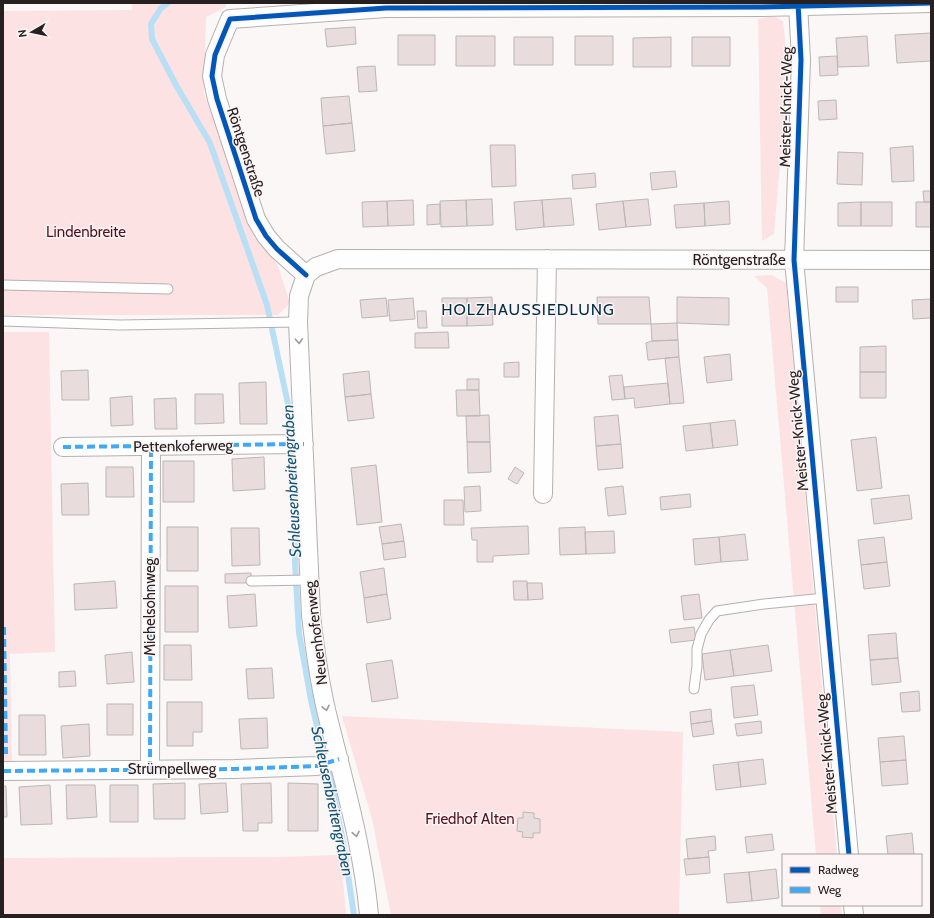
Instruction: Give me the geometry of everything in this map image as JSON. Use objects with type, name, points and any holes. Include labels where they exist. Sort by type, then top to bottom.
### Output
[{"type":"street","points":[[763,5],[931,3]]},
{"type":"street","name":"Meister-Knick-Weg","points":[[798,4],[801,60],[794,260],[849,854]]},
{"type":"street","name":"Röntgenstraße","points":[[763,5],[386,8],[230,19],[215,55],[212,76],[217,99],[256,220],[266,236],[277,249],[306,275],[316,267],[338,259],[747,261],[931,260]]},
{"type":"street","points":[[543,494],[547,259]]},
{"type":"street","name":"Neuenhofenweg","points":[[306,275],[291,322],[306,580],[316,655],[329,722],[354,818],[369,915]]},
{"type":"street","name":"Pettenkoferweg","points":[[63,447],[297,444]]},
{"type":"street","name":"Michelsohnweg","points":[[150,769],[151,446]]},
{"type":"street","name":"Strümpellweg","points":[[3,771],[235,769],[316,766],[339,759]]},
{"type":"lane","points":[[3,285],[168,288]]},
{"type":"lane","points":[[3,321],[120,325],[291,322]]},
{"type":"lane","points":[[251,581],[306,580]]},
{"type":"lane","points":[[694,690],[697,666],[697,648],[701,634],[709,620],[717,611],[764,604],[825,598]]},
{"type":"green space","name":"Lindenbreite","points":[[132,3],[226,3],[226,7],[206,17],[204,93],[251,222],[278,266],[290,303],[278,315],[3,315],[3,11],[132,10]]},
{"type":"green space","points":[[774,16],[783,21],[788,68],[774,234],[762,241],[758,19]]},
{"type":"green space","points":[[771,275],[786,283],[837,854],[816,854],[767,288],[754,276]]},
{"type":"green space","points":[[3,332],[49,332],[55,652],[10,654],[12,766],[3,766]]},
{"type":"green space","name":"Friedhof Alten","points":[[342,716],[683,732],[679,915],[391,915],[372,819]]},
{"type":"green space","points":[[341,855],[346,915],[3,915],[3,858],[275,857]]},
{"type":"green space","points":[[820,906],[841,906],[842,915],[821,915]]},
{"type":"building","points":[[355,27],[356,44],[327,47],[325,29]]},
{"type":"building","points":[[931,33],[931,61],[897,63],[895,35]]},
{"type":"building","points":[[398,35],[435,35],[435,65],[398,65]]},
{"type":"building","points":[[456,36],[495,36],[495,66],[456,66]]},
{"type":"building","points":[[575,36],[613,36],[613,65],[575,65]]},
{"type":"building","points":[[867,36],[869,66],[838,67],[836,38]]},
{"type":"building","points":[[514,37],[553,37],[553,65],[514,65]]},
{"type":"building","points":[[671,37],[671,67],[633,67],[633,38]]},
{"type":"building","points":[[692,37],[730,37],[730,66],[692,66]]},
{"type":"building","points":[[837,56],[838,75],[820,76],[819,57]]},
{"type":"building","points":[[375,66],[377,91],[359,92],[357,67]]},
{"type":"building","points":[[349,96],[352,123],[323,126],[321,98]]},
{"type":"building","points":[[836,100],[837,119],[819,120],[818,101]]},
{"type":"building","points":[[352,123],[355,151],[326,154],[323,126]]},
{"type":"building","points":[[490,145],[515,145],[516,186],[492,187]]},
{"type":"building","points":[[913,146],[914,181],[892,182],[890,148]]},
{"type":"building","points":[[838,152],[863,153],[862,185],[837,184]]},
{"type":"building","points":[[675,171],[677,187],[652,190],[650,173]]},
{"type":"building","points":[[595,173],[596,187],[573,189],[572,175]]},
{"type":"building","points":[[923,191],[931,191],[931,202],[924,202]]},
{"type":"building","points":[[571,198],[574,225],[544,227],[542,200]]},
{"type":"building","points":[[492,199],[493,225],[467,226],[466,200]]},
{"type":"building","points":[[648,199],[651,225],[626,227],[623,201]]},
{"type":"building","points":[[413,200],[414,225],[388,226],[387,201]]},
{"type":"building","points":[[466,200],[467,226],[441,227],[440,201]]},
{"type":"building","points":[[542,200],[544,227],[516,230],[514,202]]},
{"type":"building","points":[[387,201],[388,226],[363,227],[362,202]]},
{"type":"building","points":[[623,201],[626,227],[599,230],[596,204]]},
{"type":"building","points":[[729,201],[730,224],[705,226],[704,203]]},
{"type":"building","points":[[861,202],[892,202],[892,226],[861,226]]},
{"type":"building","points":[[861,202],[861,226],[838,226],[838,203]]},
{"type":"building","points":[[916,202],[931,202],[931,227],[916,227]]},
{"type":"building","points":[[704,203],[705,226],[676,228],[674,205]]},
{"type":"building","points":[[440,204],[440,224],[427,225],[427,205]]},
{"type":"building","points":[[836,287],[858,287],[858,302],[836,302]]},
{"type":"building","points":[[492,297],[493,325],[467,326],[467,298]]},
{"type":"building","points":[[597,297],[649,297],[651,324],[598,324]]},
{"type":"building","points":[[677,297],[729,298],[729,325],[677,323]]},
{"type":"building","points":[[386,298],[388,316],[362,318],[360,300]]},
{"type":"building","points":[[413,298],[415,319],[390,321],[388,300]]},
{"type":"building","points":[[442,298],[467,298],[467,326],[442,326]]},
{"type":"building","points":[[931,299],[931,318],[913,319],[912,300]]},
{"type":"building","points":[[417,311],[426,311],[427,328],[418,328]]},
{"type":"building","points":[[677,323],[678,340],[652,341],[651,324]]},
{"type":"building","points":[[448,332],[449,348],[415,348],[415,333]]},
{"type":"building","points":[[678,340],[679,357],[648,360],[646,343],[652,341]]},
{"type":"building","points":[[886,346],[886,372],[860,372],[860,347]]},
{"type":"building","points":[[730,354],[732,380],[707,383],[704,357]]},
{"type":"building","points":[[679,357],[684,403],[670,404],[665,358]]},
{"type":"building","points":[[519,362],[519,377],[504,377],[504,363]]},
{"type":"building","points":[[88,370],[89,400],[62,400],[61,371]]},
{"type":"building","points":[[369,371],[371,394],[345,397],[343,374]]},
{"type":"building","points":[[860,372],[886,372],[886,398],[860,398]]},
{"type":"building","points":[[622,375],[625,399],[612,400],[609,376]]},
{"type":"building","points":[[467,379],[479,379],[479,390],[467,390]]},
{"type":"building","points":[[266,382],[267,424],[240,424],[239,383]]},
{"type":"building","points":[[668,383],[670,404],[635,408],[634,398],[625,399],[624,387]]},
{"type":"building","points":[[456,390],[479,390],[480,416],[457,416]]},
{"type":"building","points":[[195,394],[223,394],[224,423],[195,424]]},
{"type":"building","points":[[371,394],[374,418],[348,421],[345,397]]},
{"type":"building","points":[[132,396],[133,425],[111,426],[110,398]]},
{"type":"building","points":[[176,398],[177,429],[155,429],[154,399]]},
{"type":"building","points":[[489,415],[490,442],[467,442],[466,416]]},
{"type":"building","points":[[618,415],[621,444],[596,446],[594,417]]},
{"type":"building","points":[[735,420],[738,445],[713,448],[710,423]]},
{"type":"building","points":[[710,423],[713,448],[686,451],[683,426]]},
{"type":"building","points":[[876,437],[882,488],[857,491],[851,440]]},
{"type":"building","points":[[467,442],[490,442],[491,472],[468,473]]},
{"type":"building","points":[[621,444],[623,468],[598,470],[596,446]]},
{"type":"building","points":[[264,457],[265,489],[233,491],[232,459]]},
{"type":"building","points":[[163,461],[194,461],[194,502],[163,502]]},
{"type":"building","points":[[376,465],[382,522],[357,525],[351,468]]},
{"type":"building","points":[[106,467],[133,467],[134,497],[106,497]]},
{"type":"building","points":[[515,467],[524,473],[517,484],[508,479]]},
{"type":"building","points":[[88,483],[89,515],[62,515],[61,484]]},
{"type":"building","points":[[480,486],[481,511],[465,512],[464,487]]},
{"type":"building","points":[[623,486],[626,514],[608,516],[605,488]]},
{"type":"building","points":[[690,494],[691,507],[661,510],[660,497]]},
{"type":"building","points":[[909,495],[912,519],[874,524],[871,499]]},
{"type":"building","points":[[444,500],[463,500],[464,525],[444,525]]},
{"type":"building","points":[[401,524],[404,541],[382,544],[379,527]]},
{"type":"building","points":[[528,526],[529,554],[493,556],[493,562],[477,562],[477,540],[472,540],[471,528]]},
{"type":"building","points":[[167,527],[198,527],[198,571],[167,571]]},
{"type":"building","points":[[585,527],[586,554],[560,555],[559,528]]},
{"type":"building","points":[[231,528],[259,528],[260,565],[232,566]]},
{"type":"building","points":[[614,531],[615,553],[586,554],[585,532]]},
{"type":"building","points":[[745,534],[748,560],[721,562],[719,537]]},
{"type":"building","points":[[719,537],[721,562],[695,565],[693,539]]},
{"type":"building","points":[[884,537],[887,562],[861,565],[858,540]]},
{"type":"building","points":[[404,541],[406,557],[384,560],[382,544]]},
{"type":"building","points":[[887,562],[890,586],[864,589],[861,565]]},
{"type":"building","points":[[384,568],[387,594],[364,598],[360,572]]},
{"type":"building","points":[[251,573],[251,583],[225,583],[225,574]]},
{"type":"building","points":[[115,581],[117,608],[75,610],[74,584]]},
{"type":"building","points":[[513,581],[527,581],[528,600],[514,600]]},
{"type":"building","points":[[527,583],[542,583],[543,599],[528,600]]},
{"type":"building","points":[[165,586],[198,586],[198,632],[165,632]]},
{"type":"building","points":[[255,594],[257,626],[229,628],[227,596]]},
{"type":"building","points":[[387,594],[391,619],[367,623],[364,598]]},
{"type":"building","points":[[699,594],[702,618],[684,620],[681,596]]},
{"type":"building","points":[[694,627],[696,640],[671,643],[669,630]]},
{"type":"building","points":[[896,633],[898,658],[870,660],[868,635]]},
{"type":"building","points":[[164,645],[191,645],[192,680],[164,680]]},
{"type":"building","points":[[768,645],[772,671],[734,676],[730,650]]},
{"type":"building","points":[[730,650],[734,676],[705,680],[702,654]]},
{"type":"building","points":[[132,652],[134,682],[107,684],[105,655]]},
{"type":"building","points":[[898,658],[901,682],[872,685],[870,660]]},
{"type":"building","points":[[392,660],[398,698],[372,702],[366,664]]},
{"type":"building","points":[[272,668],[274,698],[248,699],[246,669]]},
{"type":"building","points":[[75,671],[76,686],[59,687],[59,672]]},
{"type":"building","points":[[754,685],[758,715],[734,718],[731,687]]},
{"type":"building","points":[[919,691],[920,711],[902,712],[900,693]]},
{"type":"building","points":[[167,702],[202,702],[202,732],[193,732],[193,746],[167,746]]},
{"type":"building","points":[[107,704],[133,704],[133,735],[107,735]]},
{"type":"building","points":[[711,709],[712,721],[691,724],[690,712]]},
{"type":"building","points":[[19,715],[45,715],[46,755],[19,755]]},
{"type":"building","points":[[267,718],[268,748],[241,749],[239,719]]},
{"type":"building","points":[[712,721],[714,734],[693,737],[691,724]]},
{"type":"building","points":[[761,721],[762,733],[737,736],[735,724]]},
{"type":"building","points":[[89,724],[90,756],[63,758],[61,726]]},
{"type":"building","points":[[904,736],[906,760],[880,762],[878,738]]},
{"type":"building","points":[[763,759],[766,784],[741,787],[738,762]]},
{"type":"building","points":[[906,760],[908,784],[882,786],[880,762]]},
{"type":"building","points":[[738,762],[741,787],[716,790],[713,765]]},
{"type":"building","points":[[185,783],[185,819],[154,819],[153,784]]},
{"type":"building","points":[[226,783],[228,812],[201,814],[199,784]]},
{"type":"building","points":[[271,783],[272,823],[258,823],[258,831],[243,831],[241,784]]},
{"type":"building","points":[[288,783],[318,784],[318,831],[288,831]]},
{"type":"building","points":[[50,785],[52,824],[21,825],[19,787]]},
{"type":"building","points":[[66,785],[95,785],[97,817],[67,819]]},
{"type":"building","points":[[110,785],[138,785],[138,822],[110,822]]},
{"type":"building","points":[[3,786],[6,786],[7,817],[3,817]]},
{"type":"building","points":[[523,812],[534,813],[534,818],[540,819],[540,833],[533,833],[533,838],[522,837],[523,832],[517,831],[518,818],[523,818]]},
{"type":"building","points":[[912,833],[914,854],[888,854],[886,836]]},
{"type":"building","points":[[772,834],[774,850],[747,853],[745,837]]},
{"type":"building","points":[[715,836],[716,850],[708,851],[709,857],[688,859],[686,839]]},
{"type":"building","points":[[709,857],[710,873],[686,875],[684,859]]},
{"type":"building","points":[[776,869],[779,898],[752,901],[749,872]]},
{"type":"building","points":[[749,872],[752,901],[727,903],[724,874]]},
{"type":"waterway","name":"Schleusenbreitengraben","points":[[168,3],[161,8],[151,24],[152,39],[176,85],[210,143],[267,305],[290,414],[299,633],[311,700],[331,779],[343,842],[354,915]]},
{"type":"marked path","points":[[63,447],[304,444]]},
{"type":"marked path","points":[[150,769],[151,446]]},
{"type":"marked path","points":[[4,627],[6,754]]},
{"type":"marked path","points":[[3,771],[235,769],[317,766],[339,759]]},
{"type":"cycle path","points":[[798,3],[801,60],[794,260],[849,854]]},
{"type":"cycle path","points":[[306,275],[277,249],[266,236],[256,219],[217,99],[212,76],[215,55],[230,19],[386,8],[763,7],[931,3]]},
{"type":"district","name":"HOLZHAUSSIEDLUNG","points":[[528,309]]}]
